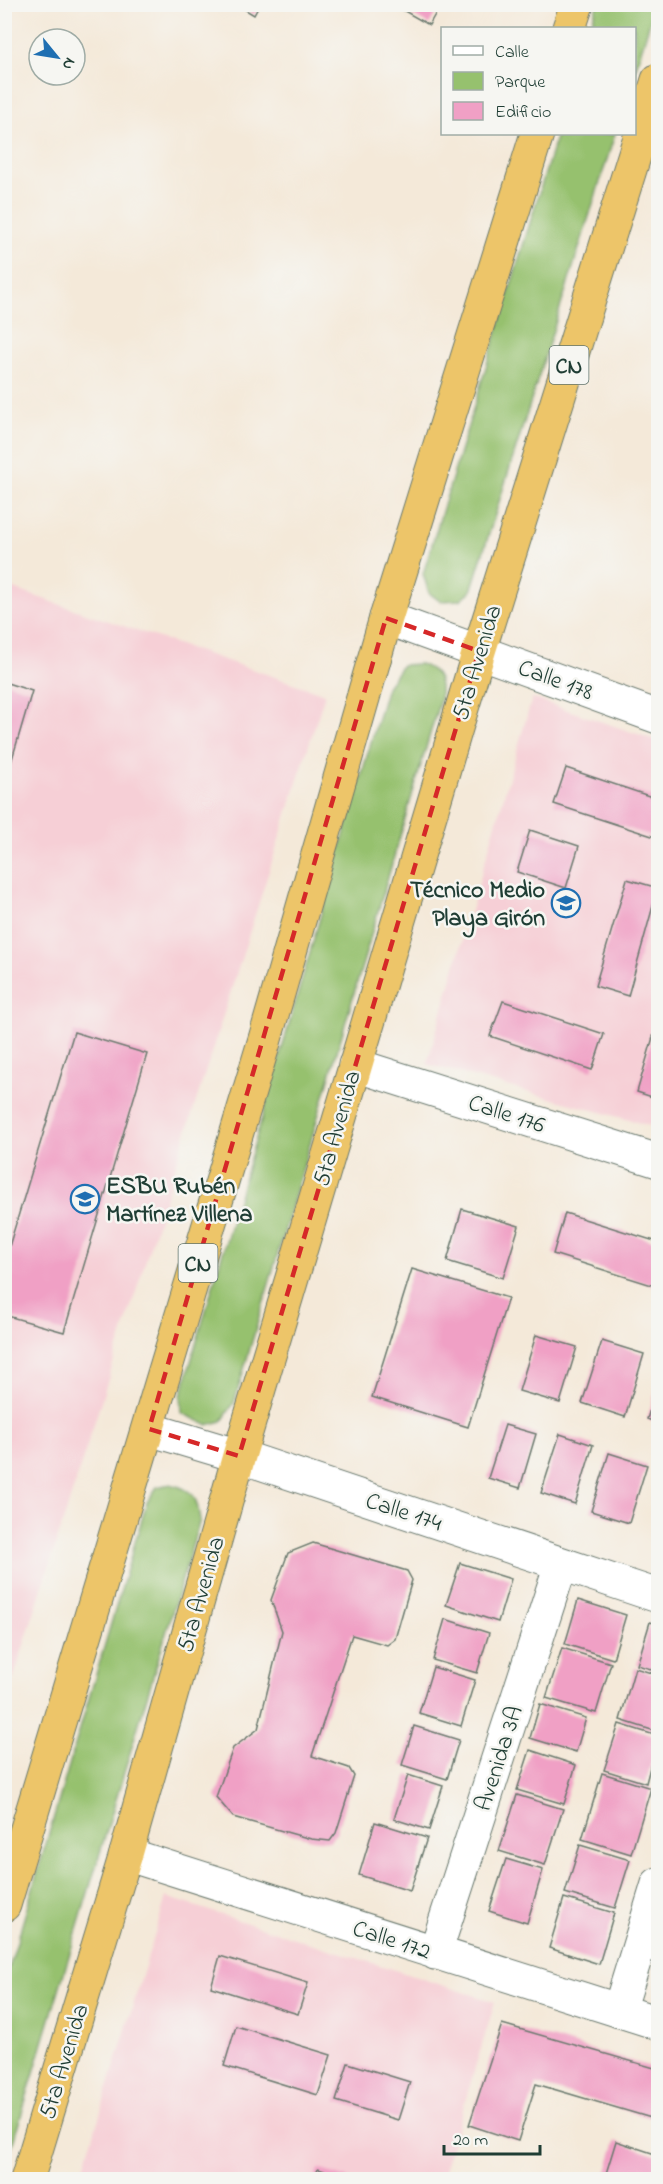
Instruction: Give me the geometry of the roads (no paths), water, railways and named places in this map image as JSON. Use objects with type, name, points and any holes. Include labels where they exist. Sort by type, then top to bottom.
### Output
[{"type":"highway","points":[[569,27],[577,4]]},
{"type":"highway","name":"5ta Avenida","points":[[27,2180],[126,1854],[239,1456],[479,651],[658,80]]},
{"type":"highway","name":"CN","points":[[4,1905],[149,1429],[386,618],[537,135]]},
{"type":"street","name":"Calle 178","points":[[386,618],[658,717]]},
{"type":"street","name":"Calle 176","points":[[355,1065],[658,1161]]},
{"type":"street","name":"Calle 174","points":[[149,1429],[239,1456],[658,1596]]},
{"type":"street","name":"Avenida 3A","points":[[435,1953],[561,1564]]},
{"type":"street","name":"Calle 172","points":[[126,1854],[658,2023]]},
{"type":"street","points":[[619,2011],[658,1884]]},
{"type":"place","name":"Técnico Medio Playa Girón","points":[[566,903]]},
{"type":"place","name":"ESBU Rubén Martínez Villena","points":[[85,1199]]}]
